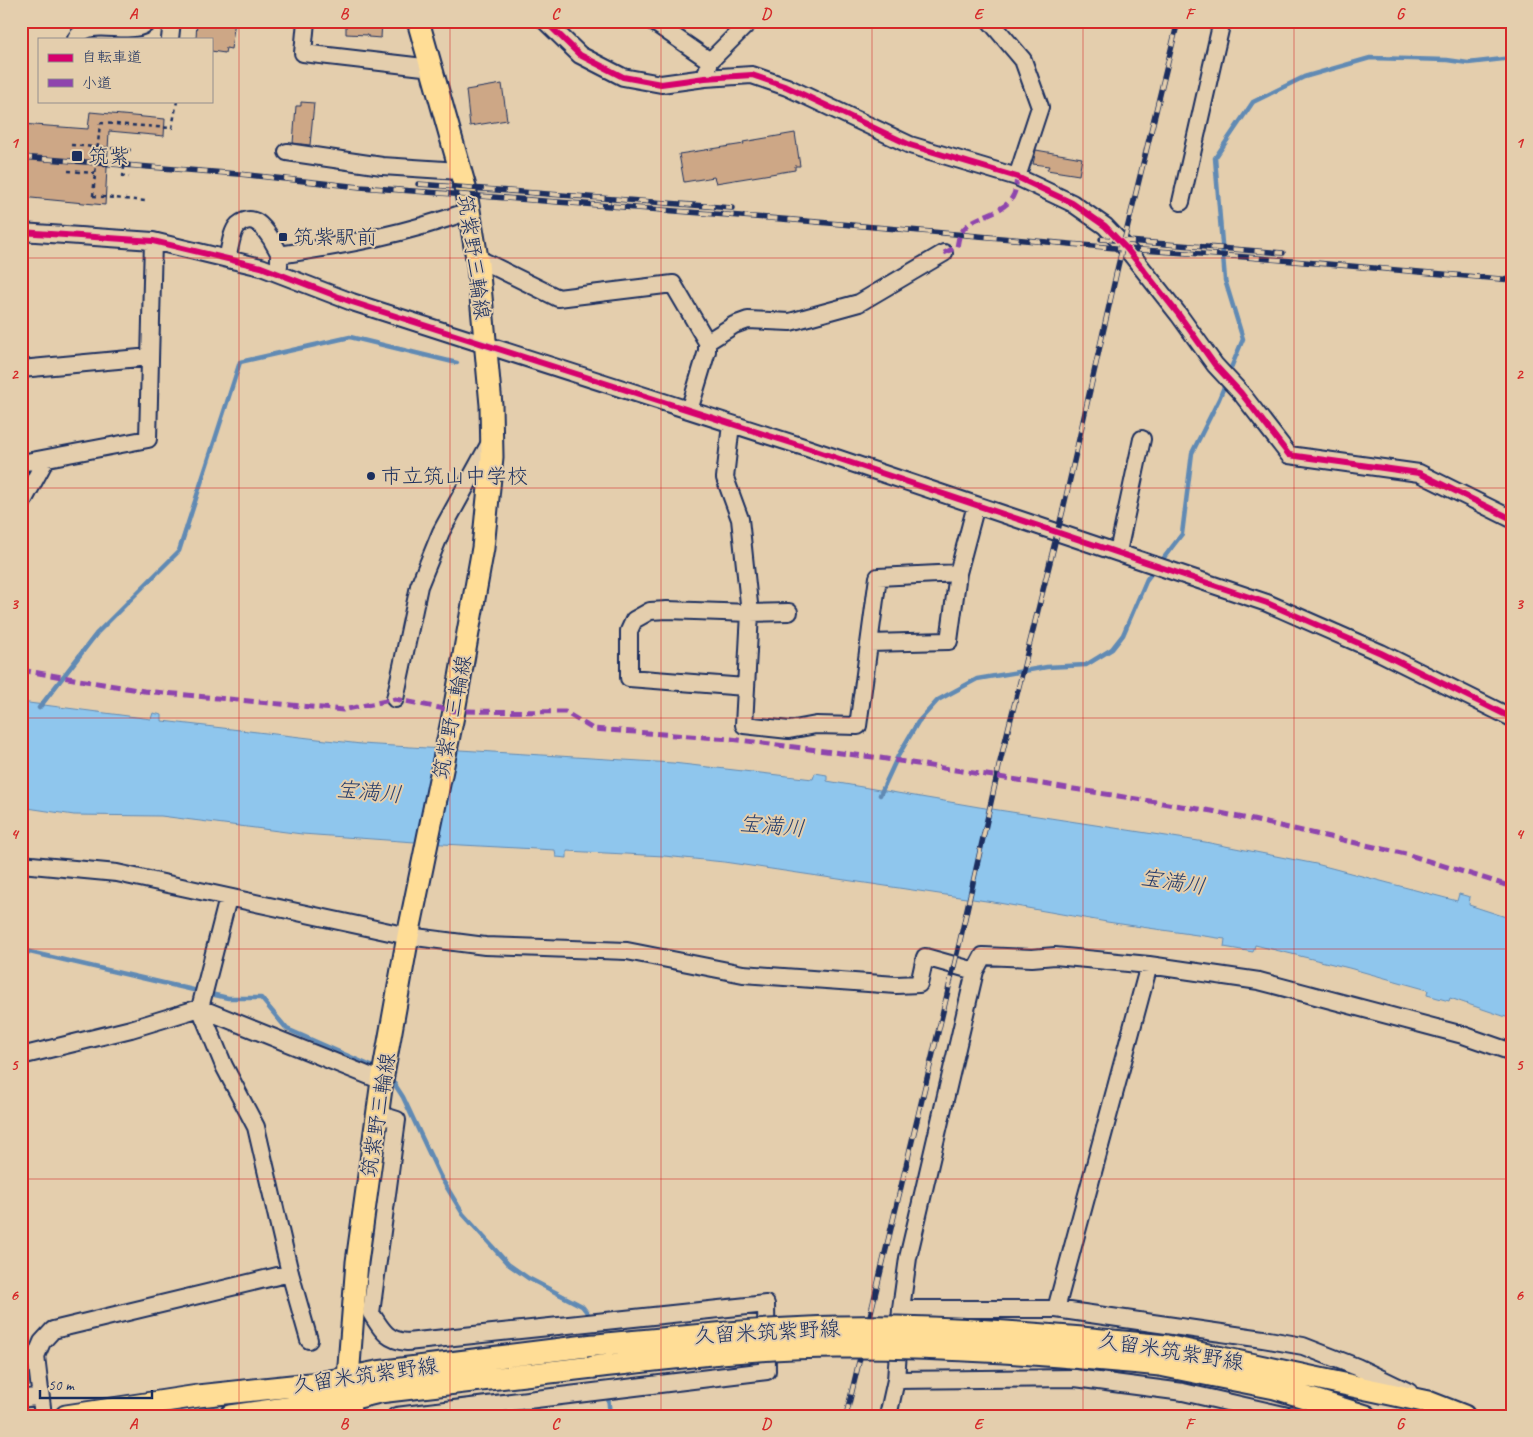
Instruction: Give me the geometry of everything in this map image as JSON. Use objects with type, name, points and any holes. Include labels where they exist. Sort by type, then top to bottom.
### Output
[{"type":"main road","name":"筑紫野三輪線","points":[[349,1397],[357,1262],[382,1081],[483,548],[492,457],[491,405],[477,258],[460,171],[418,21]]},
{"type":"main road","name":"久留米筑紫野線","points":[[349,1397],[377,1372],[586,1346],[739,1331],[840,1327],[988,1331],[1068,1336],[1163,1356],[1366,1416]]},
{"type":"main road","name":"久留米筑紫野線","points":[[230,1416],[379,1392],[593,1367],[744,1351],[838,1347],[1066,1356],[1163,1356],[1273,1368],[1428,1402],[1464,1416]]},
{"type":"main road","name":"久留米筑紫野線","points":[[66,1416],[198,1396],[320,1383],[349,1397]]},
{"type":"street","points":[[77,38],[84,31],[91,28],[137,28],[149,21]]},
{"type":"street","points":[[170,38],[172,21]]},
{"type":"street","points":[[306,21],[303,53],[432,68]]},
{"type":"street","points":[[545,21],[580,55],[623,77],[661,84],[705,78],[752,75],[787,88],[910,145],[1017,176],[1072,203],[1105,226],[1127,249],[1216,367],[1234,386],[1289,456],[1419,474],[1512,519]]},
{"type":"street","points":[[652,21],[710,61]]},
{"type":"street","points":[[705,78],[710,61],[750,21]]},
{"type":"street","points":[[990,21],[1023,60],[1040,107],[1017,176]]},
{"type":"street","points":[[1181,202],[1222,21]]},
{"type":"street","points":[[287,152],[382,166],[460,171]]},
{"type":"street","points":[[279,255],[369,240],[427,226],[469,211]]},
{"type":"street","points":[[227,259],[234,231],[239,225],[250,221],[259,222],[279,255],[278,274]]},
{"type":"street","points":[[21,232],[153,241],[261,267],[352,302],[731,424],[1267,603],[1380,653],[1512,718]]},
{"type":"street","points":[[21,463],[148,439],[153,241]]},
{"type":"street","points":[[707,342],[734,325],[748,320],[790,322],[859,303],[944,253]]},
{"type":"street","points":[[477,258],[558,298],[673,284],[707,342],[707,351],[691,404]]},
{"type":"street","points":[[21,369],[150,356]]},
{"type":"street","points":[[731,424],[725,478],[740,519],[750,613],[744,726],[789,730],[816,725],[858,726],[878,576],[958,573]]},
{"type":"street","points":[[395,698],[419,586],[441,532],[492,439]]},
{"type":"street","points":[[1118,552],[1142,439]]},
{"type":"street","points":[[21,505],[46,459]]},
{"type":"street","points":[[869,643],[949,641],[958,573],[976,505]]},
{"type":"street","points":[[745,687],[629,678],[629,631],[634,620],[650,611],[666,610],[750,613],[790,612]]},
{"type":"street","points":[[21,864],[117,874],[408,936],[485,946],[627,951],[743,974],[896,985],[919,984],[925,957],[975,971]]},
{"type":"street","points":[[228,898],[200,1008],[224,1066],[256,1127],[290,1273],[308,1340]]},
{"type":"street","points":[[888,1416],[896,1380],[901,1309],[908,1258],[975,971],[984,956],[1032,958],[1055,956],[1149,965],[1259,981],[1463,1035],[1512,1052]]},
{"type":"street","points":[[1056,1309],[1149,965]]},
{"type":"street","points":[[21,1056],[131,1029],[200,1008],[382,1081]]},
{"type":"street","points":[[378,1114],[397,1120],[371,1314],[387,1336],[398,1341],[407,1342],[766,1304],[767,1371],[396,1416]]},
{"type":"street","points":[[43,1416],[36,1356],[42,1342],[53,1330],[290,1273]]},
{"type":"street","points":[[901,1309],[1056,1309],[1303,1346],[1357,1368],[1428,1402]]},
{"type":"street","points":[[896,1380],[1075,1378],[1182,1392],[1288,1416]]},
{"type":"street","points":[[21,1399],[40,1396]]},
{"type":"path","points":[[146,201],[93,196],[100,123],[172,128],[177,102]]},
{"type":"path","points":[[71,144],[132,150]]},
{"type":"path","points":[[126,150],[123,176],[129,177]]},
{"type":"path","points":[[68,171],[95,173]]},
{"type":"water","name":"宝満川","points":[[21,702],[151,719],[153,713],[162,715],[162,721],[361,744],[673,763],[813,779],[815,773],[827,775],[827,781],[1205,842],[1316,864],[1457,901],[1459,894],[1470,897],[1469,905],[1512,919],[1512,1019],[1450,998],[1449,1001],[1427,995],[1428,990],[1349,968],[1255,945],[1253,952],[1224,947],[1225,939],[724,862],[664,856],[567,851],[567,858],[556,857],[555,850],[302,834],[161,816],[74,815],[21,807]]},
{"type":"building","points":[[197,21],[235,21],[231,49],[226,48],[225,53],[212,51],[212,38],[196,38]]},
{"type":"building","points":[[346,21],[382,21],[381,38],[368,37],[368,35],[346,34]]},
{"type":"building","points":[[502,84],[507,120],[470,126],[466,90]]},
{"type":"building","points":[[301,102],[314,103],[310,145],[293,143],[296,106],[301,106]]},
{"type":"building","points":[[90,112],[165,119],[164,136],[109,131],[105,205],[21,197],[21,124],[88,129]]},
{"type":"building","points":[[795,133],[800,166],[795,166],[795,170],[716,183],[714,177],[684,182],[679,154],[744,144],[743,142]]},
{"type":"building","points":[[1036,150],[1082,158],[1079,175],[1047,170],[1049,166],[1033,164]]},
{"type":"waterway","points":[[1228,375],[1243,339],[1225,280],[1215,158],[1253,102],[1304,77],[1370,58],[1447,60],[1468,63],[1512,58]]},
{"type":"waterway","points":[[39,708],[97,633],[179,551],[240,362],[350,337],[457,363]]},
{"type":"waterway","points":[[1159,564],[1182,534],[1192,453],[1226,382]]},
{"type":"waterway","points":[[880,795],[898,756],[918,722],[938,700],[977,679],[1047,667],[1086,665],[1112,649],[1123,635],[1147,579],[1154,570]]},
{"type":"waterway","points":[[21,950],[228,998],[261,998],[287,1029],[378,1069]]},
{"type":"waterway","points":[[390,1077],[403,1097],[440,1176],[463,1214],[508,1264],[528,1278],[582,1306],[592,1319]]},
{"type":"waterway","points":[[608,1395],[610,1416]]},
{"type":"railway","points":[[846,1416],[959,945],[1000,762],[1063,510],[1118,266],[1178,21]]},
{"type":"railway","points":[[21,157],[239,174],[360,187],[794,220],[1512,280]]},
{"type":"railway","points":[[418,184],[732,208]]},
{"type":"railway","points":[[1101,239],[1283,253]]},
{"type":"marked path","points":[[944,253],[957,247],[960,235],[971,223],[1008,203],[1014,194],[1017,177]]},
{"type":"marked path","points":[[21,670],[144,691],[343,710],[395,699],[454,711],[565,712],[593,729],[731,739],[880,758],[1212,811],[1406,854],[1512,887]]},
{"type":"cycle path","points":[[545,21],[580,55],[623,77],[661,84],[705,78],[752,75],[787,87],[910,145],[1017,177],[1072,203],[1105,226],[1127,249],[1179,315],[1215,365],[1241,393],[1289,455],[1419,473],[1512,519]]},
{"type":"cycle path","points":[[21,232],[153,241],[261,267],[352,302],[807,448],[1267,603],[1381,653],[1512,718]]},
{"type":"place","name":"筑紫","points":[[77,156]]},
{"type":"place","name":"筑紫駅前","points":[[283,237]]},
{"type":"place","name":"市立筑山中学校","points":[[371,476]]}]
